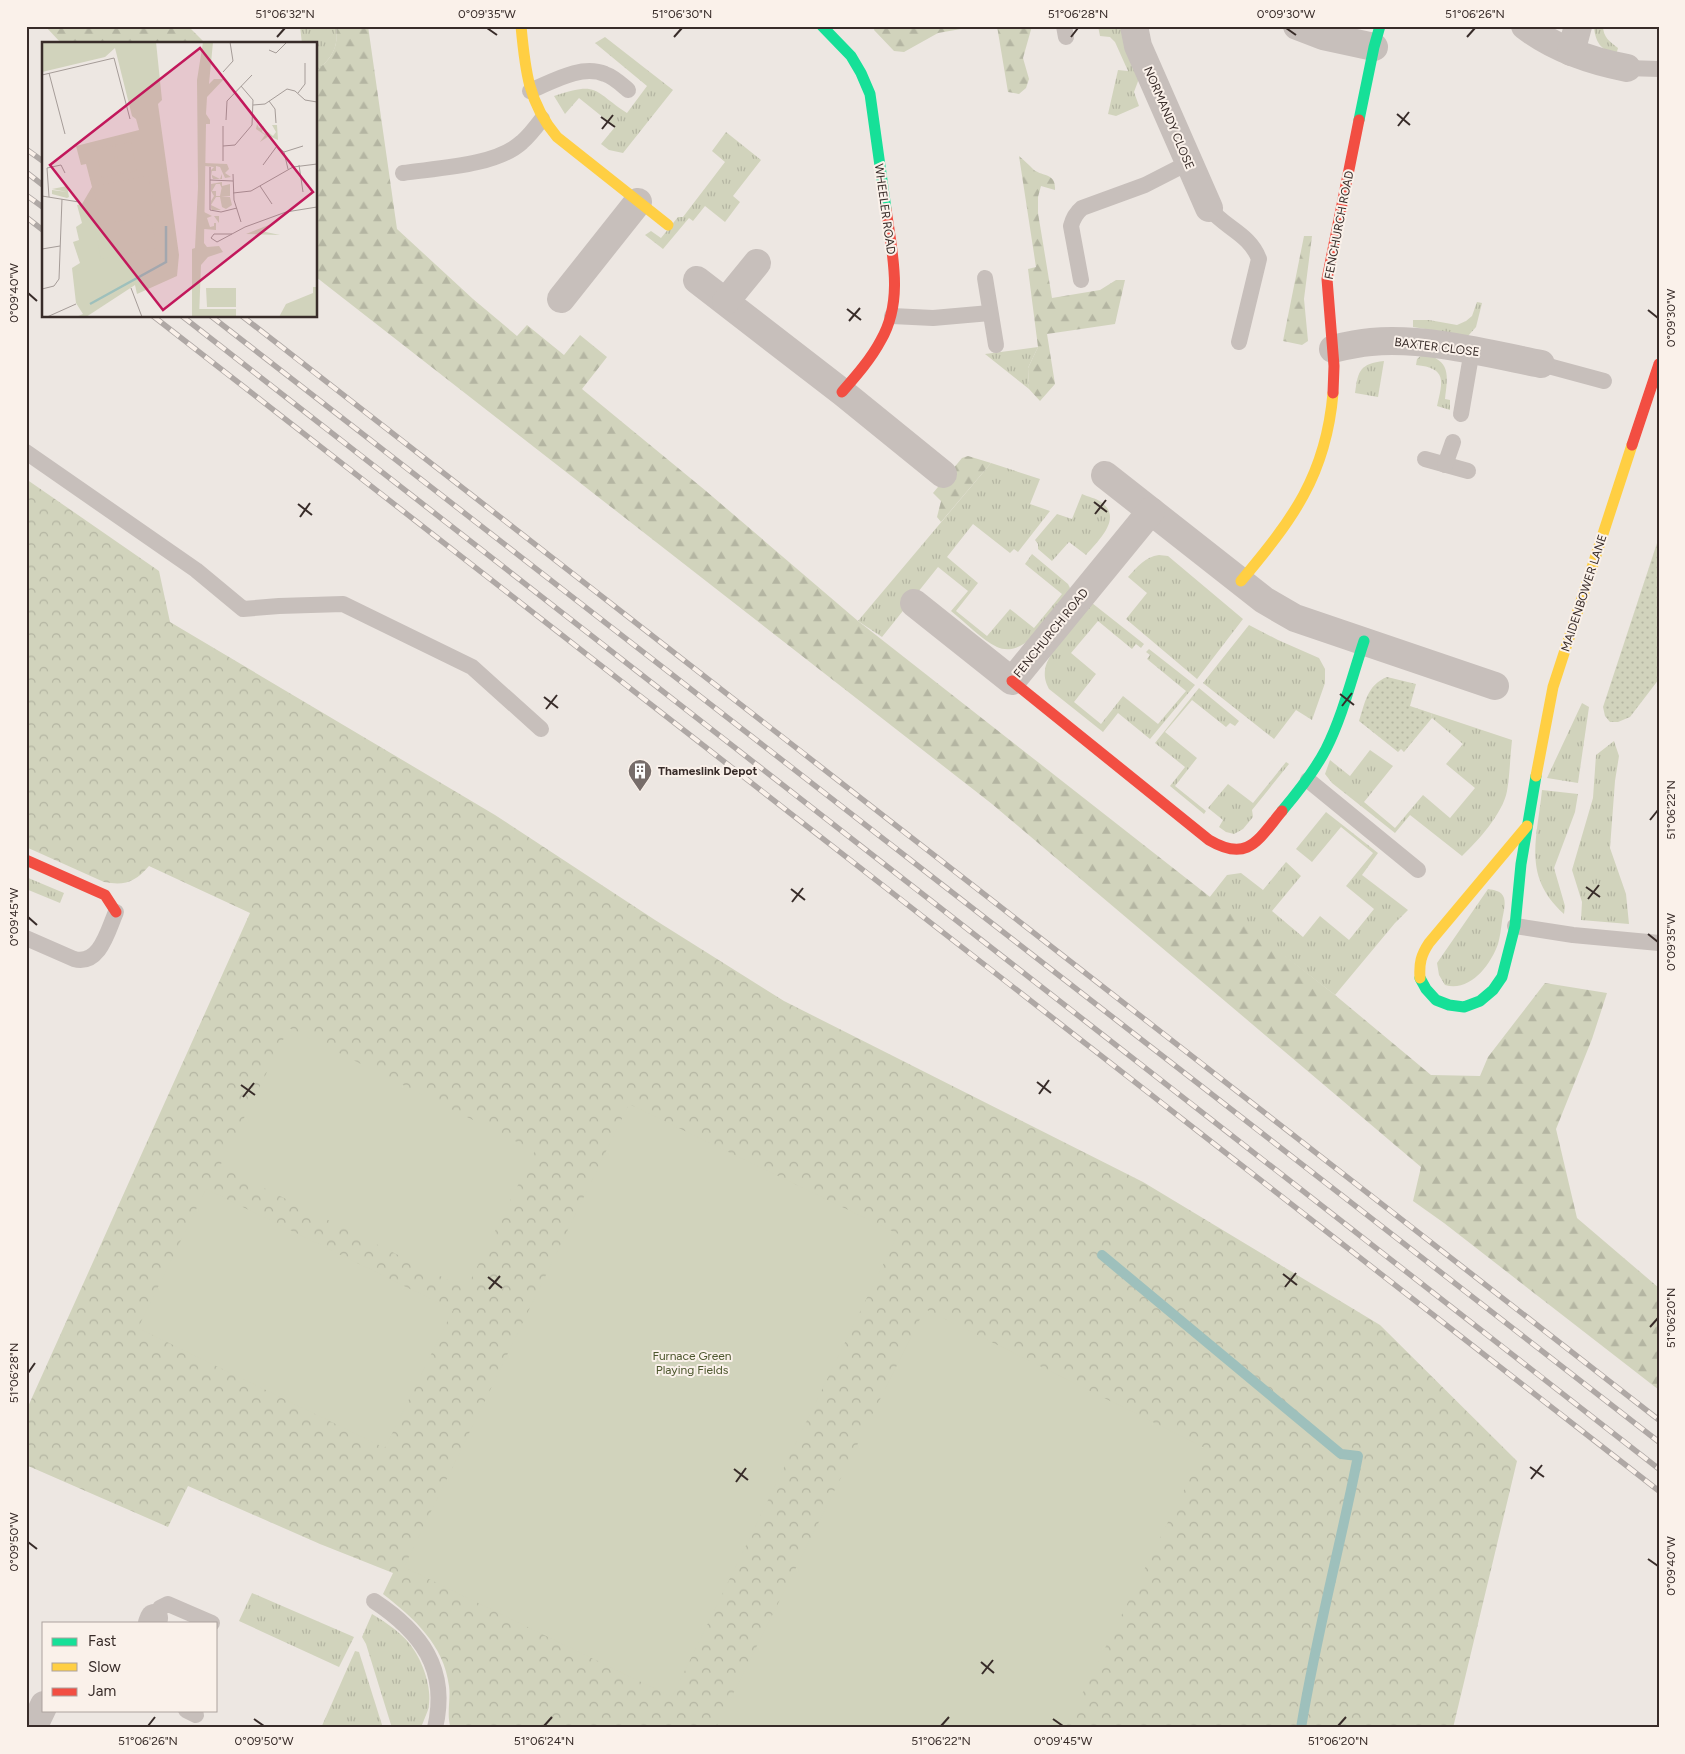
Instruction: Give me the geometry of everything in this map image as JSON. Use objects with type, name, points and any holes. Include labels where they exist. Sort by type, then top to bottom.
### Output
[{"type":"street","points":[[521,26],[528,84],[542,119],[557,137],[668,226]]},
{"type":"street","name":"WHEELER ROAD","points":[[822,26],[845,47],[855,61],[864,75],[870,94],[895,275],[895,296],[892,316],[885,336],[876,352],[842,392]]},
{"type":"street","name":"NORMANDY CLOSE","points":[[1134,26],[1138,46],[1209,208]]},
{"type":"street","points":[[1297,26],[1322,36],[1377,36]]},
{"type":"street","points":[[1525,26],[1571,52],[1599,62],[1627,68]]},
{"type":"street","points":[[1571,52],[1578,26]]},
{"type":"street","name":"FENCHURCH ROAD","points":[[1240,581],[1285,526],[1304,496],[1316,469],[1333,411],[1333,349],[1328,315],[1327,279],[1377,36]]},
{"type":"street","points":[[561,299],[638,202]]},
{"type":"street","points":[[726,301],[757,263]]},
{"type":"street","points":[[697,280],[842,392],[943,474]]},
{"type":"street","name":"BAXTER CLOSE","points":[[1333,349],[1369,342],[1399,341],[1472,350],[1541,364]]},
{"type":"street","name":"MAIDENBOWER LANE","points":[[1527,826],[1428,943],[1422,954],[1419,965],[1420,978],[1426,989],[1436,1000],[1449,1005],[1464,1007],[1480,1001],[1493,990],[1502,977],[1514,926],[1527,826],[1553,687],[1659,364]]},
{"type":"street","points":[[1105,474],[1264,600],[1295,618],[1494,686]]},
{"type":"street","name":"FENCHURCH ROAD","points":[[914,603],[1012,682],[1151,512]]},
{"type":"street","points":[[1012,682],[1221,848],[1232,851],[1244,849],[1257,840],[1308,780],[1326,749],[1364,641]]},
{"type":"street","points":[[26,860],[105,895],[116,912]]},
{"type":"street","points":[[33,1728],[42,1709]]},
{"type":"lane","points":[[1627,68],[1659,69]]},
{"type":"lane","points":[[530,91],[575,73],[591,71],[604,73],[628,90]]},
{"type":"lane","points":[[403,173],[484,161],[503,154],[521,143],[542,119]]},
{"type":"lane","points":[[1081,280],[1071,226],[1076,212],[1082,208],[1145,185],[1188,163]]},
{"type":"lane","points":[[1209,208],[1221,222],[1251,243],[1259,259],[1239,342]]},
{"type":"lane","points":[[985,278],[996,345]]},
{"type":"lane","points":[[892,316],[933,318],[990,313]]},
{"type":"lane","points":[[1461,414],[1472,350]]},
{"type":"lane","points":[[1541,364],[1604,381]]},
{"type":"lane","points":[[1445,464],[1453,442]]},
{"type":"lane","points":[[26,452],[196,570],[243,609],[343,604],[472,668],[542,729]]},
{"type":"lane","points":[[1425,459],[1468,471]]},
{"type":"lane","points":[[1308,780],[1418,870]]},
{"type":"lane","points":[[26,938],[74,959],[80,961],[88,959],[99,950],[116,912]]},
{"type":"lane","points":[[1514,926],[1573,935],[1659,943]]},
{"type":"lane","points":[[374,1601],[416,1635],[427,1650],[435,1670],[439,1689],[439,1712],[435,1728]]},
{"type":"lane","points":[[153,1620],[160,1608],[168,1604],[211,1622]]},
{"type":"green space","points":[[45,26],[188,26],[204,42],[60,42]]},
{"type":"green space","points":[[300,26],[336,26],[337,34],[333,52],[318,70],[318,42],[302,42]]},
{"type":"green space","points":[[336,26],[368,26],[397,229],[473,299],[517,336],[527,325],[564,355],[580,335],[607,357],[582,389],[706,491],[858,621],[1335,995],[1431,1075],[1480,1076],[1488,1057],[1545,983],[1607,993],[1592,1039],[1556,1129],[1577,1218],[1659,1288],[1659,1390],[1413,1201],[1421,1167],[992,804],[318,279],[318,69],[333,52],[337,33]]},
{"type":"green space","points":[[875,26],[978,26],[938,33],[904,52],[894,51],[874,30]]},
{"type":"green space","points":[[997,26],[1032,26],[1023,58],[1029,79],[1026,88],[1019,94],[1008,92]]},
{"type":"green space","points":[[1098,26],[1124,26],[1140,76],[1134,92],[1139,106],[1116,116],[1108,114],[1118,70],[1128,71],[1115,42],[1110,37],[1100,36]]},
{"type":"green space","points":[[1594,26],[1603,26],[1606,36],[1618,48],[1616,55],[1606,51],[1600,45],[1597,41]]},
{"type":"green space","points":[[605,37],[673,90],[623,153],[609,150],[601,144],[615,127],[579,98],[565,114],[554,96],[579,89],[594,90],[627,113],[647,86],[595,43]]},
{"type":"green space","points":[[726,132],[761,160],[733,196],[740,202],[725,222],[705,206],[693,221],[689,218],[663,249],[645,235],[651,231],[661,238],[678,217],[683,217],[725,162],[712,151]]},
{"type":"green space","points":[[1019,156],[1034,170],[1049,176],[1055,185],[1055,190],[1041,186],[1038,197],[1038,213],[1052,298],[1100,290],[1116,280],[1125,280],[1115,324],[1047,334],[1055,384],[1040,401],[1029,389],[1028,368],[1038,347],[1028,269],[1036,267]]},
{"type":"green space","points":[[1304,236],[1312,236],[1304,299],[1308,341],[1302,345],[1283,341]]},
{"type":"green space","points":[[1477,302],[1482,303],[1476,327],[1468,336],[1413,327],[1413,320],[1429,320],[1457,325],[1472,316]]},
{"type":"green space","points":[[1038,347],[1028,368],[1029,389],[985,354]]},
{"type":"green space","points":[[1423,354],[1439,360],[1446,370],[1445,399],[1450,400],[1450,410],[1437,406],[1441,389],[1438,373],[1433,369],[1416,365],[1417,359]]},
{"type":"green space","points":[[1384,361],[1378,397],[1355,393],[1357,379],[1365,366]]},
{"type":"green space","points":[[968,456],[991,463],[941,522],[937,517],[941,501],[933,493],[962,458]]},
{"type":"green space","points":[[991,463],[1040,479],[1030,504],[1050,511],[1018,552],[1014,549],[1010,553],[973,524],[947,557],[978,583],[956,611],[987,636],[1010,609],[1034,628],[1062,594],[1025,564],[1032,554],[1068,584],[1070,588],[1069,593],[1047,622],[1029,641],[1018,647],[1008,649],[991,644],[951,611],[968,591],[938,567],[882,637],[858,621]]},
{"type":"green space","name":"Furnace Green Playing Fields","points":[[26,479],[159,571],[170,622],[495,815],[655,920],[784,1001],[1143,1182],[1380,1325],[1517,1461],[1453,1728],[451,1728],[449,1718],[449,1686],[441,1658],[426,1634],[406,1613],[383,1594],[393,1573],[320,1544],[188,1486],[168,1527],[26,1465],[26,1411],[250,913],[149,866],[139,876],[129,882],[104,882],[26,847]]},
{"type":"green space","points":[[1082,494],[1099,501],[1107,508],[1110,515],[1106,530],[1086,555],[1069,542],[1052,561],[1038,549],[1038,544],[1035,540],[1057,514],[1072,519]]},
{"type":"green space","points":[[1659,537],[1659,679],[1630,717],[1618,722],[1610,722],[1605,716],[1603,707]]},
{"type":"green space","points":[[1159,555],[1168,556],[1243,619],[1197,679],[1126,619],[1147,593],[1128,577],[1146,560]]},
{"type":"green space","points":[[1092,603],[1144,644],[1141,648],[1136,644],[1132,649],[1098,621],[1071,653],[1096,674],[1074,702],[1101,724],[1123,696],[1158,724],[1186,691],[1147,659],[1150,655],[1146,652],[1149,649],[1195,685],[1150,739],[1118,713],[1103,732],[1049,689],[1047,685],[1045,670],[1051,654],[1064,635]]},
{"type":"green space","points":[[1249,625],[1319,658],[1325,669],[1325,683],[1312,720],[1296,710],[1274,739],[1203,683]]},
{"type":"green space","points":[[1387,677],[1416,684],[1410,706],[1431,713],[1432,718],[1404,752],[1401,749],[1398,752],[1359,721],[1365,701],[1371,690],[1380,680]]},
{"type":"green space","points":[[1199,688],[1239,721],[1235,726],[1230,723],[1226,727],[1192,700],[1165,732],[1197,758],[1175,786],[1206,811],[1204,814],[1170,786],[1185,767],[1155,743]]},
{"type":"green space","points":[[1582,703],[1589,707],[1578,783],[1547,778]]},
{"type":"green space","points":[[1431,713],[1512,740],[1505,799],[1489,826],[1462,856],[1410,815],[1395,833],[1332,783],[1325,774],[1330,760],[1350,776],[1370,750],[1393,766],[1364,802],[1395,828],[1423,795],[1450,818],[1475,788],[1446,764],[1463,744],[1432,718]]},
{"type":"green space","points":[[1614,741],[1619,756],[1615,781],[1610,848],[1626,894],[1629,924],[1581,920],[1582,902],[1572,870],[1593,798],[1596,755]]},
{"type":"green space","points":[[1286,762],[1289,764],[1252,810],[1253,817],[1243,829],[1234,834],[1226,832],[1219,827],[1223,820],[1208,808],[1228,784],[1253,803]]},
{"type":"green space","points":[[1542,790],[1578,794],[1575,812],[1554,868],[1565,906],[1564,914],[1551,900],[1542,886],[1537,871],[1535,856]]},
{"type":"green space","points":[[1326,812],[1378,853],[1362,875],[1408,910],[1335,995],[1209,898],[1227,875],[1241,873],[1263,890],[1286,862],[1301,876],[1272,911],[1303,937],[1320,916],[1349,940],[1374,909],[1346,886],[1373,853],[1341,827],[1312,862],[1296,849]]},
{"type":"green space","points":[[26,877],[64,893],[60,903],[26,889]]},
{"type":"green space","points":[[1488,889],[1500,892],[1505,901],[1498,944],[1490,961],[1471,981],[1463,985],[1445,985],[1439,975],[1437,963]]},
{"type":"green space","points":[[289,1028],[535,1151],[466,1289],[220,1166]]},
{"type":"green space","points":[[629,1104],[898,1234],[672,1697],[404,1567]]},
{"type":"green space","points":[[206,1189],[453,1310],[385,1448],[138,1328]]},
{"type":"green space","points":[[925,1309],[1205,1448],[1065,1728],[716,1728]]},
{"type":"green space","points":[[252,1593],[354,1637],[339,1667],[239,1621]]},
{"type":"green space","points":[[372,1614],[390,1625],[406,1639],[421,1663],[427,1679],[429,1695],[428,1710],[422,1725],[410,1728],[392,1728],[366,1644],[362,1637]]},
{"type":"green space","points":[[355,1651],[359,1652],[383,1728],[321,1728]]},
{"type":"waterway","points":[[1102,1255],[1341,1454],[1358,1456],[1301,1728]]},
{"type":"railway","points":[[26,149],[42,161]]},
{"type":"railway","points":[[26,172],[42,184]]},
{"type":"railway","points":[[26,195],[42,207]]},
{"type":"railway","points":[[26,217],[42,229]]},
{"type":"railway","points":[[156,318],[1659,1491]]},
{"type":"railway","points":[[185,318],[1659,1469]]},
{"type":"railway","points":[[214,318],[1659,1442]]},
{"type":"railway","points":[[245,318],[1659,1420]]},
{"type":"traffic: fast","points":[[822,26],[851,56],[870,94],[886,209]]},
{"type":"traffic: fast","points":[[1359,120],[1380,26]]},
{"type":"traffic: fast","points":[[1282,811],[1306,782],[1326,749],[1342,709],[1364,641]]},
{"type":"traffic: fast","points":[[1420,978],[1426,989],[1436,1000],[1449,1005],[1464,1007],[1480,1001],[1493,990],[1502,977],[1515,926],[1521,864],[1536,776]]},
{"type":"traffic: slow","points":[[521,26],[524,57],[530,85],[534,98],[547,124],[557,137],[668,225]]},
{"type":"traffic: slow","points":[[1241,581],[1276,538],[1304,495],[1323,449],[1333,393]]},
{"type":"traffic: slow","points":[[1536,776],[1553,687],[1632,445]]},
{"type":"traffic: slow","points":[[1420,978],[1421,959],[1429,943],[1527,826]]},
{"type":"traffic: jam","points":[[1333,393],[1334,366],[1327,279],[1359,120]]},
{"type":"traffic: jam","points":[[842,392],[877,347],[888,325],[892,309],[894,293],[893,259],[886,209]]},
{"type":"traffic: jam","points":[[1632,445],[1659,364]]},
{"type":"traffic: jam","points":[[1012,681],[1209,840],[1222,847],[1243,849],[1251,845],[1259,839],[1282,811]]},
{"type":"traffic: jam","points":[[26,860],[105,895],[116,912]]},
{"type":"place","name":"Thameslink Depot","points":[[640,792]]}]
